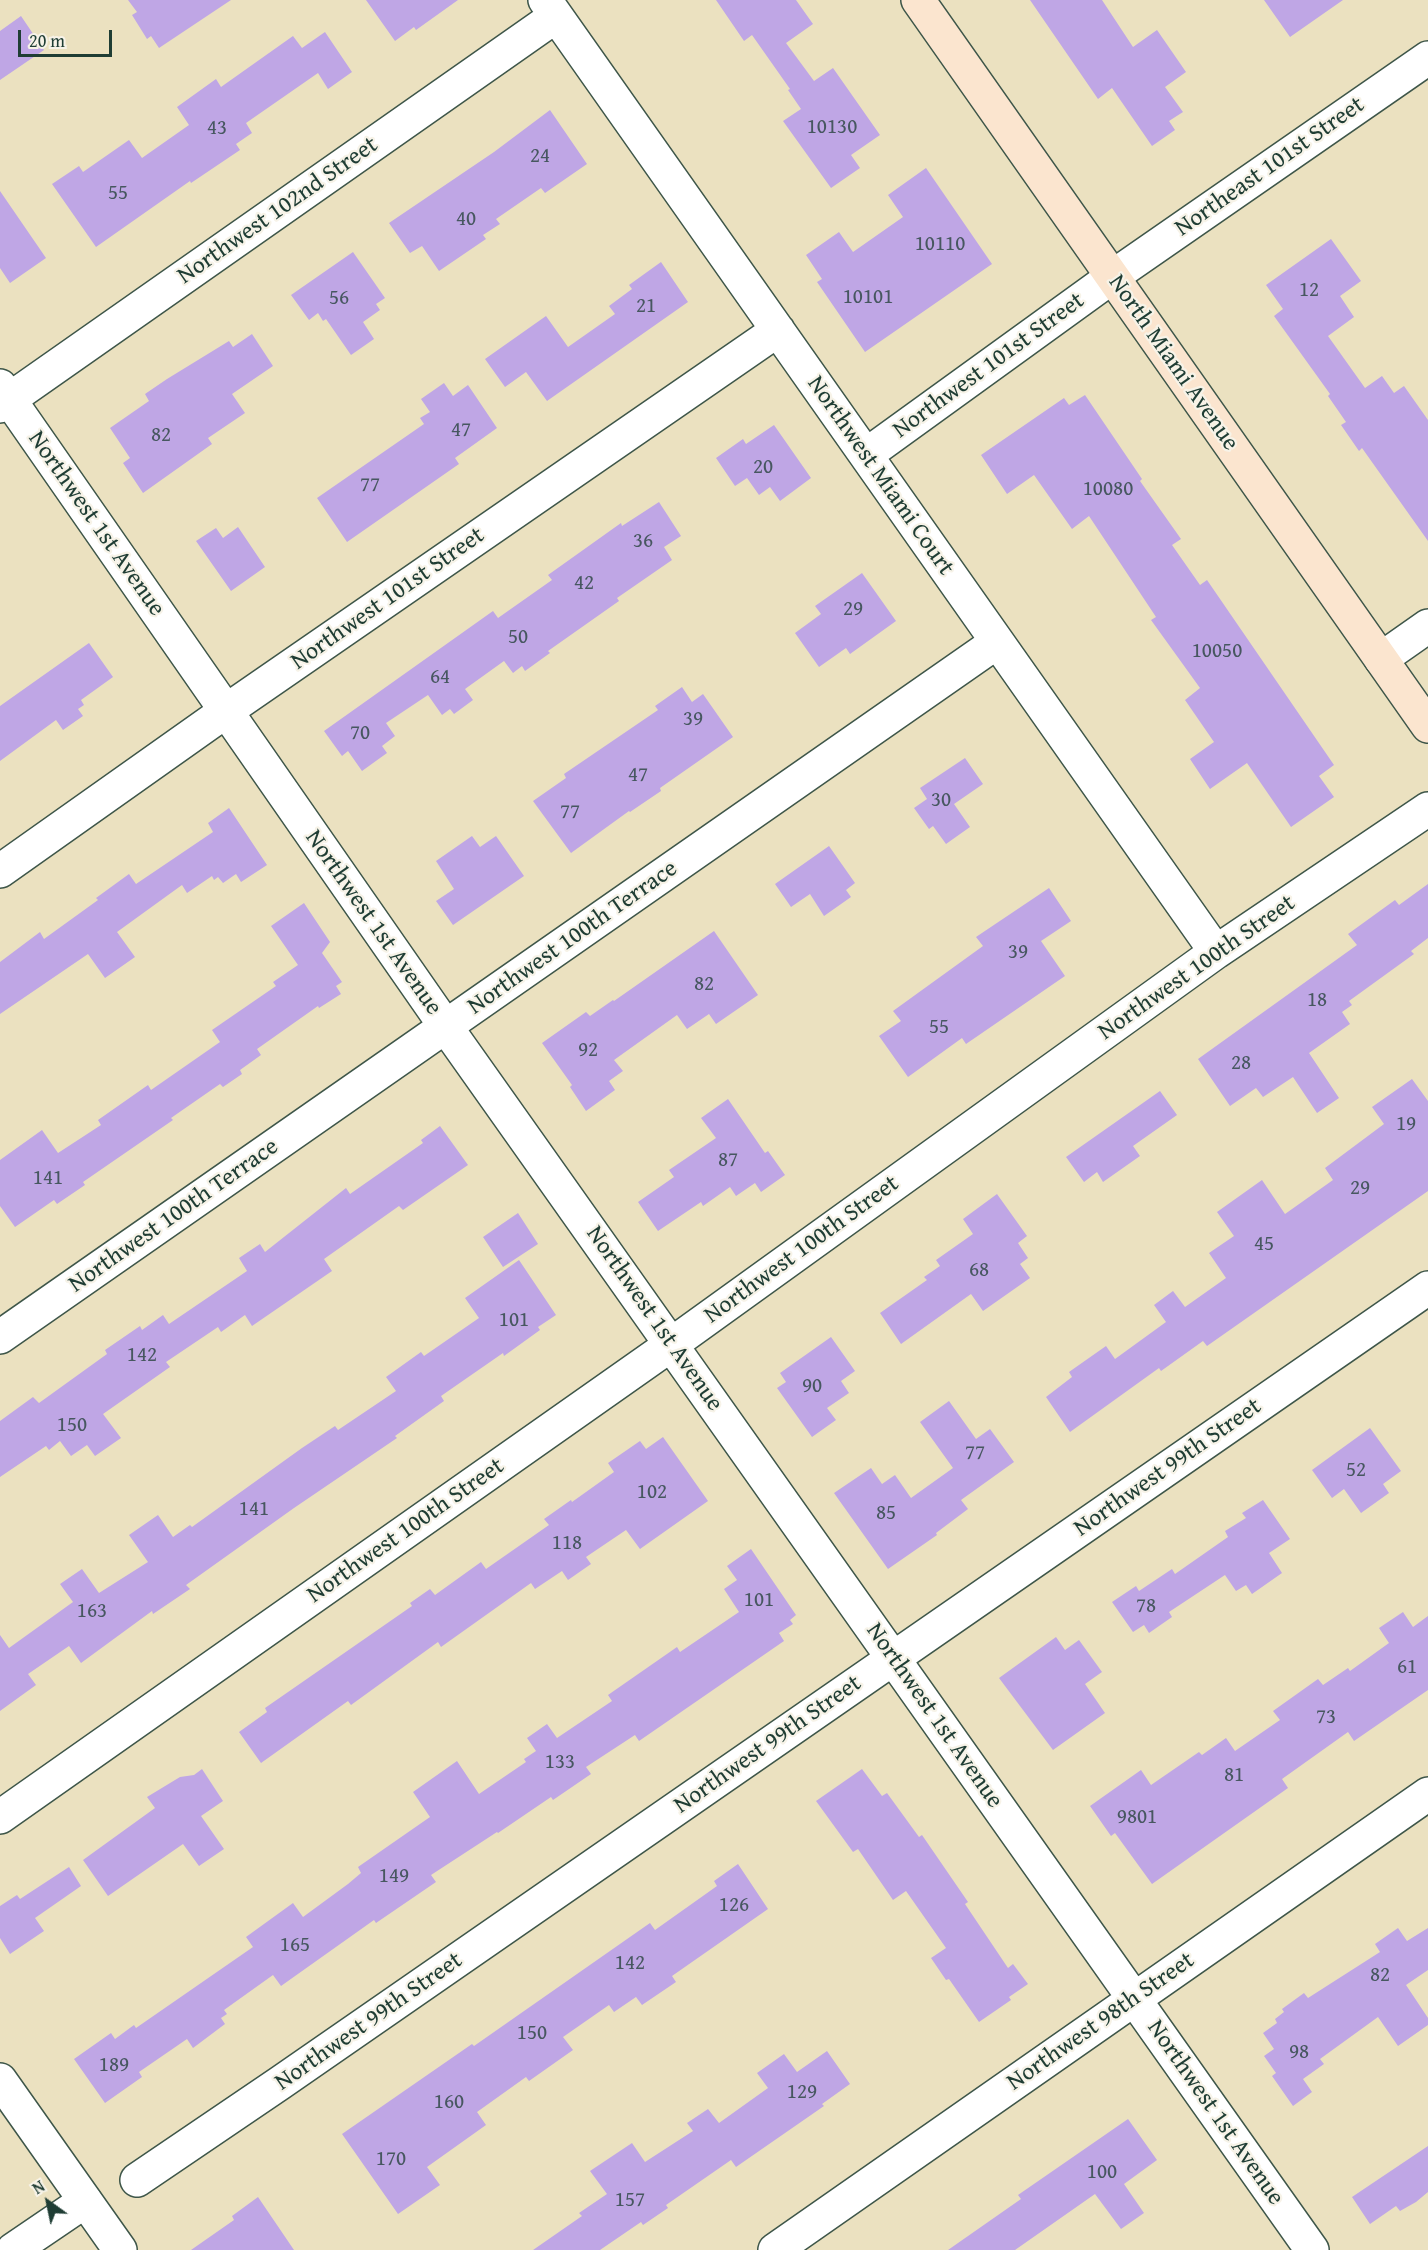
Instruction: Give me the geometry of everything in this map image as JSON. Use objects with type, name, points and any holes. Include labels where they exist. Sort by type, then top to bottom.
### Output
[{"type":"main road","name":"North Miami Avenue","points":[[918,0],[1428,726]]},
{"type":"street","name":"Northwest Miami Court","points":[[550,8],[1216,952]]},
{"type":"street","name":"Northwest 102nd Street","points":[[3,397],[550,8]]},
{"type":"street","name":"Northeast 101st Street","points":[[1112,276],[1428,58]]},
{"type":"street","name":"Northwest 101st Street","points":[[866,455],[1112,276]]},
{"type":"street","name":"Northwest 101st Street","points":[[0,871],[226,711],[778,330]]},
{"type":"street","name":"Northwest 1st Avenue","points":[[3,397],[1312,2250]]},
{"type":"street","points":[[1381,659],[1428,626]]},
{"type":"street","name":"Northwest 100th Terrace","points":[[0,1337],[997,642]]},
{"type":"street","name":"Northwest 100th Street","points":[[0,1817],[672,1344],[1216,952],[1428,809]]},
{"type":"street","name":"Northwest 99th Street","points":[[137,2180],[1428,1288]]},
{"type":"street","name":"Northwest 98th Street","points":[[775,2250],[1428,1794]]},
{"type":"street","points":[[0,2080],[120,2250]]},
{"type":"street","points":[[13,2250],[85,2201]]},
{"type":"building","points":[[128,0],[231,0],[159,48],[151,36],[147,39],[132,15],[137,12]]},
{"type":"building","points":[[366,0],[458,0],[416,30],[414,27],[395,41]]},
{"type":"building","points":[[716,0],[796,0],[813,24],[786,43],[814,81],[833,68],[880,135],[851,155],[860,168],[831,188],[783,121],[801,109],[788,90],[790,89],[752,35],[744,41]]},
{"type":"building","points":[[1030,0],[1102,0],[1133,47],[1157,30],[1186,72],[1165,87],[1183,112],[1169,121],[1175,130],[1152,146],[1112,88],[1098,99]]},
{"type":"building","points":[[1264,0],[1343,0],[1290,37]]},
{"type":"building","points":[[21,16],[44,50],[0,80],[0,31]]},
{"type":"building","points":[[325,32],[352,72],[328,89],[318,73],[246,123],[252,133],[236,144],[240,150],[191,183],[190,181],[96,247],[52,184],[79,166],[83,172],[129,140],[142,158],[189,125],[177,107],[216,79],[221,87],[293,36],[302,48]]},
{"type":"building","points":[[550,110],[587,164],[545,193],[541,188],[496,219],[500,224],[483,235],[486,239],[439,271],[422,246],[410,253],[389,223],[494,152]]},
{"type":"building","points":[[926,168],[992,264],[865,352],[817,282],[822,279],[806,255],[839,232],[853,252],[903,217],[888,195]]},
{"type":"building","points":[[0,191],[46,258],[10,283],[0,268]]},
{"type":"building","points":[[1331,239],[1361,281],[1340,296],[1354,317],[1328,336],[1365,388],[1382,376],[1394,393],[1404,386],[1428,420],[1428,541],[1362,448],[1359,451],[1341,425],[1346,422],[1328,396],[1330,394],[1274,316],[1283,309],[1266,285]]},
{"type":"building","points":[[353,252],[385,298],[376,304],[380,310],[363,322],[374,339],[351,355],[326,319],[323,321],[318,313],[309,320],[291,295]]},
{"type":"building","points":[[661,262],[688,302],[547,401],[526,372],[505,387],[485,359],[546,316],[568,347],[615,314],[609,306],[632,289],[629,285]]},
{"type":"building","points":[[252,334],[273,366],[232,394],[245,413],[208,438],[212,444],[143,493],[123,463],[130,458],[110,428],[149,401],[145,394],[167,379],[229,341],[233,347]]},
{"type":"building","points":[[444,383],[453,396],[468,385],[497,428],[455,458],[459,464],[347,542],[317,498],[424,424],[420,418],[430,412],[421,399]]},
{"type":"building","points":[[1085,395],[1142,479],[1140,481],[1181,539],[1172,545],[1200,585],[1207,580],[1334,765],[1319,776],[1334,797],[1291,827],[1247,763],[1210,789],[1190,759],[1214,742],[1185,700],[1200,688],[1151,620],[1156,617],[1089,516],[1072,529],[1034,475],[1007,494],[981,455],[1064,398],[1069,405]]},
{"type":"building","points":[[774,425],[811,478],[780,501],[770,487],[759,495],[747,478],[735,486],[716,458],[743,439],[746,444]]},
{"type":"building","points":[[659,502],[681,536],[664,547],[672,560],[617,598],[619,601],[548,651],[550,653],[525,671],[522,666],[513,673],[504,661],[465,689],[473,700],[454,714],[450,709],[442,715],[428,695],[386,723],[395,736],[382,746],[387,753],[362,771],[348,751],[342,756],[324,731],[493,611],[498,618],[552,580],[548,575],[621,523],[622,526]]},
{"type":"building","points":[[238,527],[265,567],[231,591],[196,541],[216,528],[223,538]]},
{"type":"building","points":[[862,573],[896,621],[850,654],[846,648],[819,667],[795,633],[821,614],[815,606]]},
{"type":"building","points":[[89,643],[113,677],[81,700],[84,705],[78,709],[83,716],[63,730],[56,720],[0,761],[0,706]]},
{"type":"building","points":[[682,687],[692,702],[703,694],[733,737],[660,788],[661,791],[571,853],[533,801],[566,778],[564,774],[658,710],[655,706]]},
{"type":"building","points":[[965,758],[983,784],[954,804],[970,827],[946,844],[933,826],[929,829],[914,808],[927,799],[920,788]]},
{"type":"building","points":[[229,808],[267,865],[241,882],[236,874],[223,883],[218,877],[214,880],[212,876],[187,893],[182,885],[117,932],[135,957],[105,978],[88,954],[0,1014],[0,962],[40,932],[44,939],[98,900],[96,898],[129,874],[136,884],[213,832],[208,823]]},
{"type":"building","points":[[472,836],[480,847],[496,836],[524,876],[453,925],[436,901],[454,889],[436,861]]},
{"type":"building","points":[[829,846],[855,883],[846,890],[851,897],[824,916],[810,894],[791,907],[775,884]]},
{"type":"building","points":[[1428,884],[1428,938],[1411,951],[1414,954],[1349,1001],[1352,1005],[1342,1012],[1350,1024],[1309,1053],[1339,1098],[1317,1113],[1293,1077],[1263,1097],[1256,1088],[1230,1106],[1198,1059],[1357,945],[1348,934],[1395,900],[1399,905]]},
{"type":"building","points":[[1049,888],[1071,921],[1041,941],[1065,976],[966,1044],[962,1038],[908,1077],[879,1036],[901,1021],[893,1011],[983,946],[976,937]]},
{"type":"building","points":[[304,903],[330,942],[322,953],[342,982],[336,986],[341,994],[319,1008],[318,1006],[257,1049],[261,1055],[240,1070],[242,1074],[223,1087],[220,1084],[171,1118],[173,1120],[83,1182],[85,1185],[57,1204],[54,1200],[15,1227],[0,1206],[0,1160],[42,1130],[58,1153],[101,1125],[98,1120],[148,1085],[151,1090],[220,1042],[212,1030],[276,986],[273,982],[298,965],[271,926]]},
{"type":"building","points":[[714,931],[758,995],[716,1024],[709,1014],[687,1029],[677,1015],[614,1060],[623,1071],[609,1081],[615,1090],[586,1111],[570,1087],[572,1085],[542,1043],[586,1012],[590,1016],[614,1001]]},
{"type":"building","points":[[1412,1079],[1428,1101],[1428,1191],[1207,1346],[1203,1341],[1161,1371],[1159,1368],[1070,1432],[1046,1397],[1072,1377],[1069,1372],[1106,1346],[1115,1359],[1166,1322],[1154,1305],[1173,1291],[1185,1307],[1226,1278],[1209,1253],[1234,1236],[1217,1212],[1262,1180],[1285,1214],[1333,1180],[1325,1168],[1384,1124],[1372,1107]]},
{"type":"building","points":[[1160,1091],[1177,1115],[1133,1146],[1140,1156],[1103,1182],[1097,1172],[1084,1182],[1066,1157]]},
{"type":"building","points":[[728,1099],[765,1153],[768,1151],[785,1175],[761,1192],[755,1183],[736,1196],[730,1187],[703,1206],[701,1202],[658,1231],[638,1202],[674,1177],[669,1170],[716,1138],[701,1118]]},
{"type":"building","points":[[440,1126],[468,1165],[403,1210],[399,1206],[324,1259],[332,1271],[252,1326],[245,1315],[221,1332],[218,1327],[166,1362],[170,1367],[103,1414],[121,1438],[95,1456],[87,1445],[71,1456],[60,1441],[49,1450],[46,1446],[0,1477],[0,1421],[33,1397],[39,1403],[107,1354],[105,1350],[140,1326],[142,1330],[163,1315],[169,1324],[247,1271],[239,1258],[260,1244],[265,1252],[346,1188],[350,1194],[423,1143],[421,1140]]},
{"type":"building","points":[[997,1194],[1027,1236],[1018,1243],[1028,1258],[1020,1264],[1030,1278],[983,1311],[971,1294],[901,1344],[880,1313],[927,1280],[924,1277],[940,1266],[936,1260],[973,1234],[963,1219]]},
{"type":"building","points":[[518,1213],[538,1244],[503,1267],[483,1237]]},
{"type":"building","points":[[519,1260],[556,1315],[538,1327],[540,1330],[441,1396],[444,1401],[395,1436],[397,1438],[186,1585],[190,1589],[153,1614],[152,1611],[81,1663],[69,1646],[28,1674],[36,1685],[0,1711],[0,1635],[9,1648],[73,1602],[60,1584],[82,1569],[99,1593],[148,1562],[129,1535],[158,1515],[173,1537],[190,1525],[192,1527],[335,1426],[338,1430],[396,1391],[386,1377],[421,1352],[424,1356],[479,1318],[465,1298]]},
{"type":"building","points":[[831,1337],[855,1371],[841,1381],[849,1393],[827,1408],[836,1420],[812,1437],[777,1388],[786,1382],[780,1373]]},
{"type":"building","points":[[949,1401],[976,1439],[990,1429],[1014,1462],[961,1500],[968,1509],[936,1533],[937,1535],[888,1569],[834,1493],[871,1468],[882,1484],[895,1475],[911,1498],[953,1468],[920,1422]]},
{"type":"building","points":[[1370,1428],[1401,1471],[1383,1484],[1389,1493],[1361,1513],[1344,1489],[1332,1498],[1312,1470]]},
{"type":"building","points":[[663,1437],[708,1501],[640,1549],[626,1530],[586,1557],[591,1564],[568,1580],[562,1571],[535,1589],[531,1583],[441,1647],[438,1642],[351,1705],[348,1701],[261,1763],[239,1732],[267,1712],[265,1708],[412,1606],[410,1603],[430,1589],[435,1595],[481,1562],[486,1569],[549,1525],[544,1519],[614,1472],[608,1463],[640,1441],[646,1449]]},
{"type":"building","points":[[1263,1500],[1290,1539],[1269,1553],[1282,1573],[1252,1594],[1246,1585],[1236,1591],[1225,1575],[1169,1612],[1172,1617],[1149,1633],[1144,1625],[1133,1632],[1112,1602],[1136,1586],[1139,1591],[1172,1569],[1175,1574],[1228,1537],[1225,1531],[1246,1518],[1242,1513]]},
{"type":"building","points":[[751,1549],[796,1615],[790,1620],[793,1624],[779,1633],[784,1641],[639,1741],[635,1735],[586,1767],[591,1774],[553,1800],[551,1797],[431,1875],[436,1882],[376,1923],[374,1920],[281,1986],[273,1975],[224,2010],[227,2014],[221,2018],[225,2024],[193,2048],[187,2039],[139,2072],[142,2077],[105,2103],[74,2059],[111,2033],[115,2039],[134,2025],[136,2028],[253,1947],[246,1937],[293,1903],[303,1917],[348,1884],[361,1873],[358,1867],[430,1817],[413,1792],[457,1761],[479,1794],[526,1762],[524,1759],[536,1751],[527,1738],[547,1724],[557,1738],[612,1701],[608,1695],[677,1647],[680,1652],[739,1612],[724,1589],[737,1580],[727,1566]]},
{"type":"building","points":[[1403,1612],[1413,1627],[1428,1616],[1428,1690],[1354,1741],[1348,1732],[1282,1779],[1288,1788],[1152,1884],[1115,1833],[1111,1836],[1090,1806],[1141,1770],[1151,1785],[1199,1752],[1202,1755],[1226,1738],[1235,1751],[1280,1720],[1273,1711],[1318,1679],[1323,1685],[1348,1668],[1350,1671],[1389,1643],[1379,1628]]},
{"type":"building","points":[[1056,1637],[1065,1650],[1079,1640],[1102,1672],[1085,1684],[1105,1713],[1053,1750],[999,1678]]},
{"type":"building","points":[[202,1769],[223,1801],[201,1816],[224,1849],[199,1866],[183,1844],[108,1896],[83,1860],[155,1808],[147,1797],[180,1777],[194,1775]]},
{"type":"building","points":[[862,1769],[882,1796],[887,1793],[919,1837],[922,1835],[968,1902],[965,1904],[1008,1968],[1013,1964],[1028,1984],[1009,1997],[1011,2000],[979,2022],[931,1958],[946,1948],[906,1891],[893,1900],[858,1849],[853,1852],[816,1801]]},
{"type":"building","points":[[738,1864],[768,1909],[672,1976],[676,1982],[642,2005],[636,1997],[614,2012],[609,2005],[563,2037],[573,2050],[529,2081],[526,2077],[477,2112],[486,2125],[427,2167],[440,2185],[398,2214],[342,2134],[472,2044],[474,2046],[650,1923],[655,1930],[717,1886],[714,1881]]},
{"type":"building","points":[[69,1867],[81,1886],[35,1918],[44,1931],[10,1954],[0,1938],[0,1906],[17,1895],[20,1899]]},
{"type":"building","points":[[1398,1928],[1407,1941],[1428,1928],[1428,1970],[1406,1985],[1428,2018],[1428,2025],[1398,2046],[1378,2017],[1320,2059],[1324,2064],[1303,2079],[1312,2092],[1293,2106],[1272,2076],[1276,2073],[1264,2056],[1274,2049],[1263,2033],[1277,2023],[1275,2019],[1284,2012],[1282,2009],[1304,1993],[1308,1998],[1380,1952],[1375,1944]]},
{"type":"building","points":[[827,2051],[850,2084],[822,2104],[824,2106],[736,2167],[731,2160],[666,2205],[668,2208],[643,2225],[641,2222],[600,2250],[533,2250],[582,2216],[579,2213],[607,2194],[590,2171],[632,2143],[645,2162],[693,2131],[687,2123],[708,2109],[719,2123],[768,2088],[757,2073],[784,2054],[797,2072]]},
{"type":"building","points":[[1128,2119],[1157,2160],[1124,2184],[1144,2213],[1121,2229],[1095,2194],[1015,2250],[948,2250],[1021,2199],[1018,2195]]},
{"type":"building","points":[[1428,2146],[1428,2192],[1400,2211],[1396,2206],[1370,2224],[1352,2197]]},
{"type":"building","points":[[258,2197],[294,2250],[191,2250],[234,2220],[232,2216]]}]
